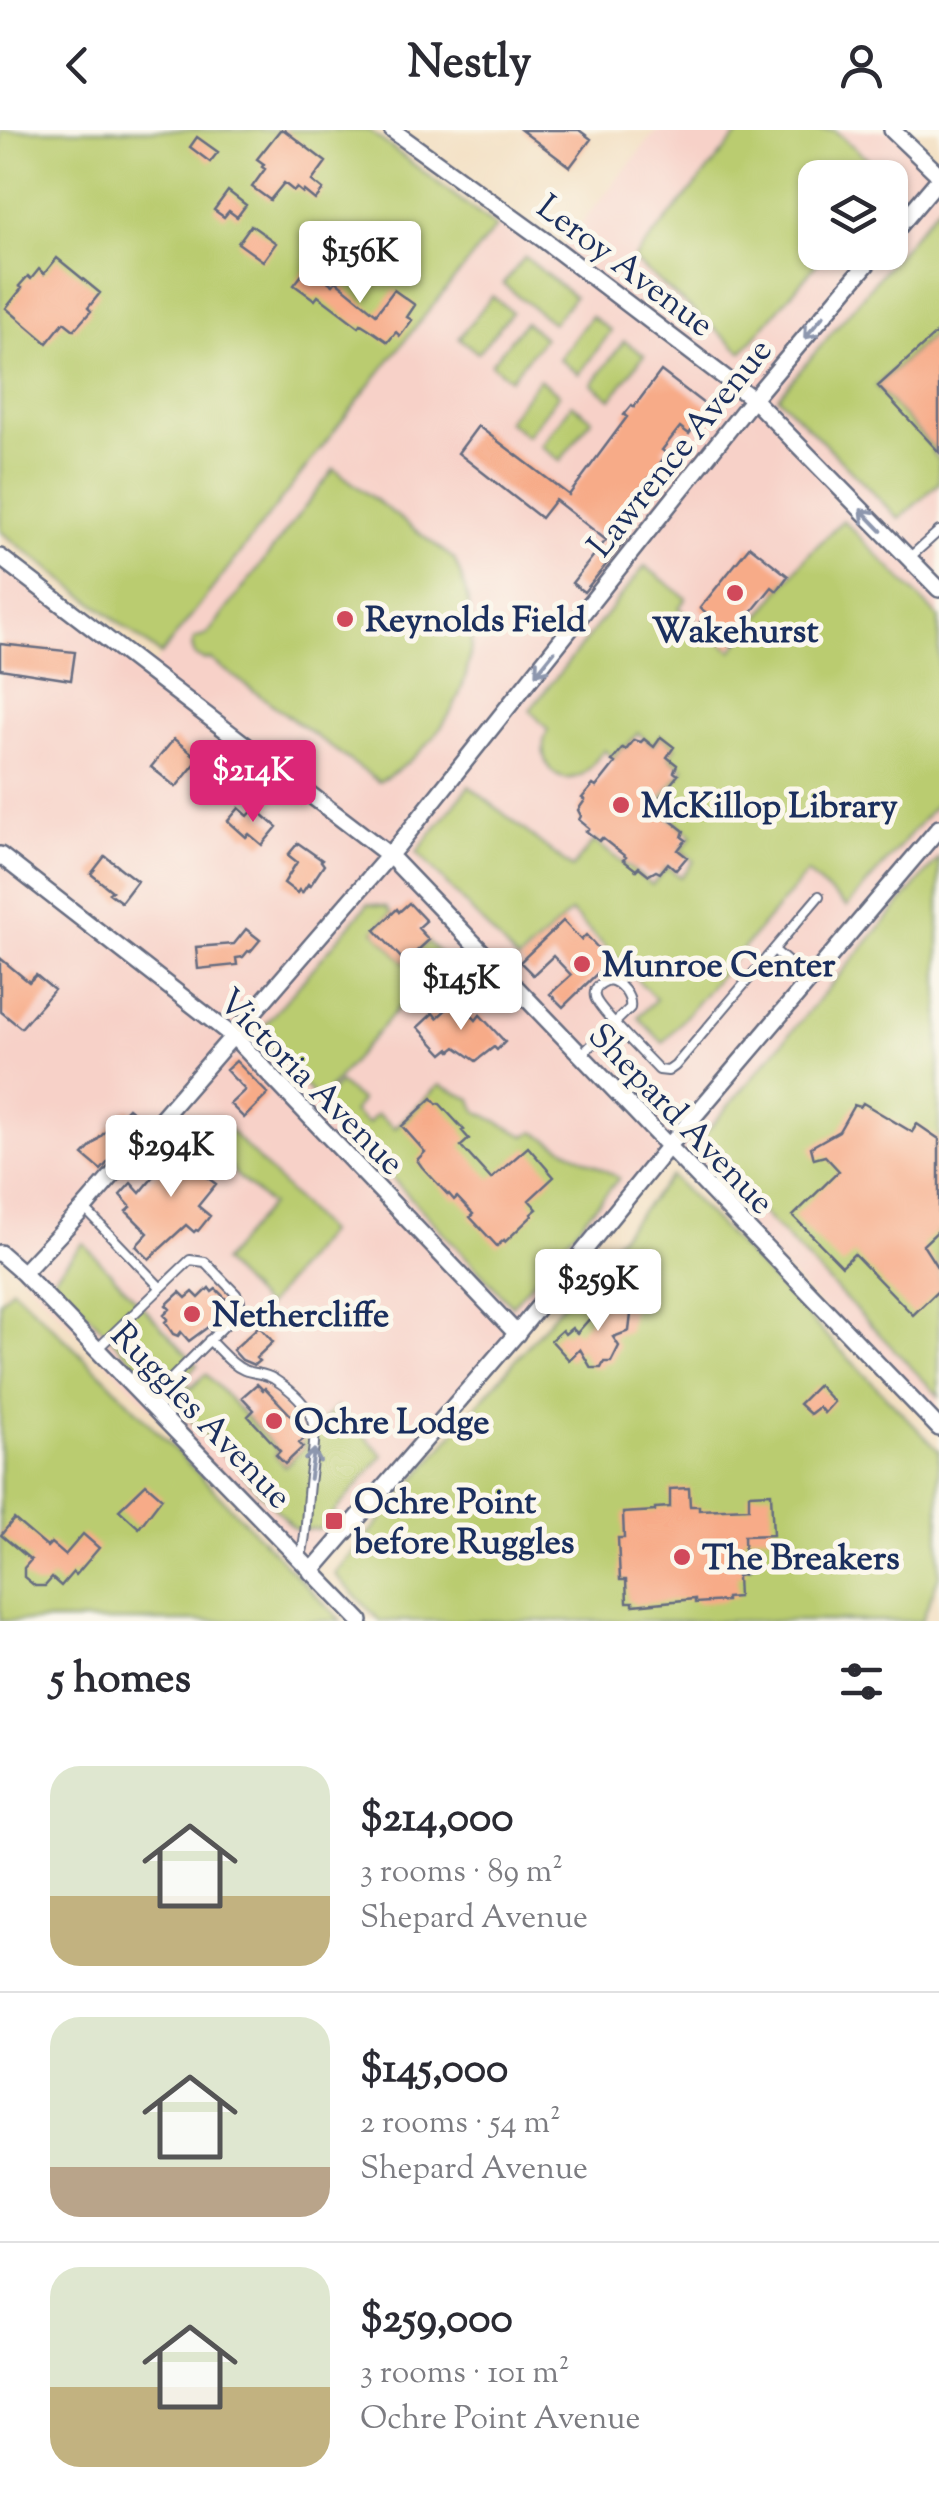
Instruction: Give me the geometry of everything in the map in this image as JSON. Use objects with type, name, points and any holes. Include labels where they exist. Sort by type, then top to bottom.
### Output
[{"type":"street","name":"Leroy Avenue","points":[[392,130],[753,398],[939,589]]},
{"type":"street","points":[[892,130],[939,177],[908,214]]},
{"type":"street","name":"Lawrence Avenue","points":[[23,1273],[84,1208],[389,855],[753,398],[861,270]]},
{"type":"street","name":"Shepard Avenue","points":[[0,557],[389,855],[939,1428]]},
{"type":"street","points":[[305,1566],[517,1334],[668,1146],[939,828]]},
{"type":"street","name":"Victoria Avenue","points":[[0,855],[234,1036],[517,1334]]},
{"type":"street","name":"Ruggles Avenue","points":[[0,1253],[360,1621]]},
{"type":"lane","points":[[909,558],[939,530]]},
{"type":"lane","points":[[581,1055],[616,1022],[630,1008],[631,1003],[614,981],[602,982],[594,994],[596,1000],[616,1022],[659,1070],[668,1071],[819,896]]},
{"type":"lane","points":[[774,950],[810,980]]},
{"type":"lane","points":[[84,1208],[160,1287]]},
{"type":"lane","points":[[97,1349],[190,1260],[205,1262],[236,1294],[240,1302],[234,1316],[148,1402]]},
{"type":"lane","points":[[209,1340],[234,1365],[272,1377],[310,1411],[316,1445],[308,1495],[305,1566]]},
{"type":"shaded area","points":[[657,130],[892,130],[939,175],[939,1428],[667,1147],[311,1572],[0,1253],[0,557],[149,671],[335,428],[507,213],[559,251]]},
{"type":"green space","points":[[0,130],[368,130],[496,227],[161,655],[0,531]]},
{"type":"green space","points":[[742,130],[834,130],[869,160],[798,160],[798,270],[812,270],[742,352],[633,260]]},
{"type":"green space","points":[[939,205],[939,329],[876,386],[934,449],[932,452],[939,460],[939,483],[899,519],[778,397],[884,270],[908,270],[908,242]]},
{"type":"green space","points":[[525,257],[574,297],[553,323],[503,284]]},
{"type":"green space","points":[[492,296],[512,312],[478,353],[459,338]]},
{"type":"green space","points":[[591,316],[611,331],[579,374],[559,359]]},
{"type":"green space","points":[[525,322],[544,338],[510,379],[491,364]]},
{"type":"green space","points":[[624,341],[644,355],[611,399],[592,384]]},
{"type":"green space","points":[[539,379],[559,394],[527,436],[507,421]]},
{"type":"green space","points":[[572,404],[592,419],[560,461],[541,446]]},
{"type":"green space","name":"Reynolds Field","points":[[334,469],[454,559],[466,592],[471,625],[470,656],[463,686],[450,714],[408,762],[379,782],[210,659],[195,656],[192,647],[194,639],[207,635]]},
{"type":"green space","points":[[843,520],[939,618],[939,801],[847,907],[807,873],[663,1043],[638,1017],[656,999],[571,912],[518,961],[417,852],[469,786],[572,868],[594,841],[652,885],[667,867],[681,877],[694,861],[681,850],[692,836],[664,812],[662,798],[684,769],[669,757],[676,747],[661,736],[653,745],[638,733],[613,758],[604,750],[581,775],[561,777],[548,767],[545,758],[544,739],[548,730],[530,710],[645,566],[686,598],[679,608],[732,651],[807,556]]},
{"type":"green space","points":[[939,858],[939,1396],[696,1144]]},
{"type":"green space","points":[[368,904],[386,907],[391,913],[374,931],[405,963],[428,942],[442,956],[319,1101],[257,1034]]},
{"type":"green space","points":[[339,1083],[361,1101],[353,1112],[368,1124],[377,1114],[395,1128],[439,1085],[471,1099],[477,1111],[525,1136],[534,1132],[619,1178],[512,1306],[322,1103]]},
{"type":"green space","points":[[228,1128],[327,1232],[266,1307],[222,1262],[270,1205],[235,1174],[216,1139]]},
{"type":"green space","points":[[671,1176],[939,1451],[939,1576],[922,1621],[380,1621],[335,1574]]},
{"type":"green space","points":[[83,1243],[197,1365],[182,1379],[191,1388],[206,1374],[278,1451],[275,1455],[285,1466],[305,1447],[301,1442],[337,1407],[383,1455],[320,1529],[295,1529],[53,1278]]},
{"type":"green space","points":[[12,1288],[341,1621],[0,1621],[0,1301]]},
{"type":"building","points":[[280,130],[326,162],[312,181],[323,190],[315,200],[284,183],[270,200],[252,187],[265,169],[257,159]]},
{"type":"building","points":[[521,130],[579,130],[591,139],[570,167]]},
{"type":"building","points":[[197,137],[218,152],[210,162],[190,147]]},
{"type":"building","points":[[228,191],[246,205],[237,217],[229,211],[224,217],[214,210]]},
{"type":"building","points":[[251,225],[276,243],[263,261],[238,243]]},
{"type":"building","points":[[57,258],[100,293],[74,330],[64,322],[47,343],[6,308],[28,276],[31,279],[39,269],[44,274]]},
{"type":"building","points":[[308,267],[333,285],[336,281],[376,314],[394,290],[415,305],[407,317],[412,320],[400,336],[396,332],[388,342],[361,324],[359,327],[318,296],[315,300],[294,285]]},
{"type":"building","points":[[939,331],[939,452],[878,386]]},
{"type":"building","points":[[661,371],[708,407],[689,434],[680,427],[662,450],[667,454],[611,528],[626,540],[584,592],[572,583],[606,540],[555,500],[541,518],[458,453],[478,426],[569,495],[627,417],[624,415]]},
{"type":"building","name":"Wakehurst","points":[[750,546],[788,576],[777,591],[772,587],[745,620],[750,624],[731,647],[700,622],[707,613],[700,608]]},
{"type":"building","points":[[0,644],[75,652],[71,680],[0,669]]},
{"type":"building","name":"McKillop Library","points":[[661,737],[674,747],[667,757],[677,765],[674,772],[678,775],[660,797],[661,813],[684,831],[682,837],[686,840],[678,850],[687,857],[676,870],[668,863],[660,873],[649,875],[623,860],[626,857],[602,838],[599,841],[586,831],[589,828],[579,820],[578,810],[585,800],[582,798],[593,785],[596,787],[623,748],[626,750],[634,740],[644,739],[654,747]]},
{"type":"building","points":[[174,739],[199,759],[176,787],[151,767]]},
{"type":"building","points":[[239,808],[248,816],[255,808],[277,827],[262,845],[228,821]]},
{"type":"building","points":[[298,843],[324,865],[302,893],[284,883],[297,862],[288,855]]},
{"type":"building","points":[[105,856],[137,881],[121,902],[91,874]]},
{"type":"building","points":[[409,903],[426,921],[418,928],[429,940],[405,962],[375,930]]},
{"type":"building","name":"Munroe Center","points":[[563,921],[581,940],[586,935],[610,961],[563,1007],[550,994],[571,975],[553,956],[533,975],[520,962]]},
{"type":"building","points":[[246,929],[260,940],[250,952],[236,958],[237,965],[198,969],[196,947],[234,944]]},
{"type":"building","points":[[0,958],[29,982],[36,975],[54,990],[21,1028],[0,1011]]},
{"type":"building","points":[[450,1006],[457,1014],[464,1007],[476,1020],[480,1015],[505,1042],[476,1061],[456,1047],[443,1054],[418,1027],[433,1013],[437,1018]]},
{"type":"building","points":[[236,1061],[268,1094],[244,1118],[230,1104],[245,1090],[226,1070]]},
{"type":"building","points":[[432,1098],[464,1130],[469,1139],[461,1146],[491,1179],[528,1147],[554,1177],[529,1200],[537,1209],[532,1216],[497,1246],[457,1197],[454,1200],[448,1195],[422,1167],[417,1160],[425,1152],[402,1126]]},
{"type":"building","points":[[863,1103],[912,1132],[917,1124],[939,1139],[939,1230],[923,1245],[939,1270],[939,1290],[913,1315],[854,1254],[842,1266],[793,1216],[839,1171],[825,1156],[814,1159],[811,1147],[839,1131],[854,1105],[860,1107]]},
{"type":"building","points":[[128,1108],[144,1121],[101,1170],[83,1155]]},
{"type":"building","points":[[180,1145],[214,1171],[208,1178],[216,1184],[198,1206],[210,1216],[198,1231],[186,1225],[149,1259],[136,1246],[148,1233],[126,1211],[131,1207],[120,1195],[131,1183],[140,1193]]},
{"type":"building","name":"Nethercliffe","points":[[209,1288],[212,1292],[216,1289],[228,1301],[217,1312],[222,1317],[210,1330],[208,1327],[189,1341],[181,1332],[178,1336],[173,1334],[165,1322],[168,1319],[164,1315],[170,1309],[166,1305],[180,1292],[186,1298],[193,1292],[199,1298]]},
{"type":"building","points":[[618,1296],[632,1306],[629,1331],[613,1337],[619,1346],[611,1362],[591,1368],[580,1349],[569,1360],[551,1340],[562,1330],[565,1334],[572,1328],[577,1333],[608,1298]]},
{"type":"building","points":[[259,1326],[273,1342],[254,1365],[233,1350]]},
{"type":"building","name":"Ochre Lodge","points":[[257,1384],[300,1425],[297,1427],[306,1437],[299,1443],[303,1447],[285,1464],[276,1455],[280,1451],[248,1416],[254,1410],[242,1397]]},
{"type":"building","points":[[818,1385],[834,1402],[824,1413],[819,1407],[810,1414],[799,1404]]},
{"type":"building","points":[[146,1484],[162,1498],[139,1528],[119,1510]]},
{"type":"building","name":"The Breakers","points":[[689,1488],[690,1506],[699,1506],[699,1510],[749,1508],[749,1494],[771,1493],[773,1535],[744,1536],[745,1575],[737,1576],[738,1597],[695,1603],[695,1599],[633,1605],[627,1602],[626,1580],[620,1580],[618,1538],[624,1538],[623,1513],[670,1507],[670,1489]]},
{"type":"building","points":[[14,1519],[47,1547],[51,1543],[65,1555],[83,1534],[99,1548],[61,1586],[52,1578],[45,1586],[35,1586],[24,1577],[24,1568],[31,1560],[1,1535]]},
{"type":"place","name":"Wakehurst","points":[[735,593]]},
{"type":"place","name":"Reynolds Field","points":[[345,619]]},
{"type":"place","name":"McKillop Library","points":[[621,805]]},
{"type":"place","name":"Munroe Center","points":[[582,964]]},
{"type":"place","name":"Nethercliffe","points":[[192,1314]]},
{"type":"place","name":"Ochre Lodge","points":[[274,1421]]},
{"type":"place","name":"Ochre Point before Ruggles","points":[[334,1521]]},
{"type":"place","name":"The Breakers","points":[[682,1557]]}]
